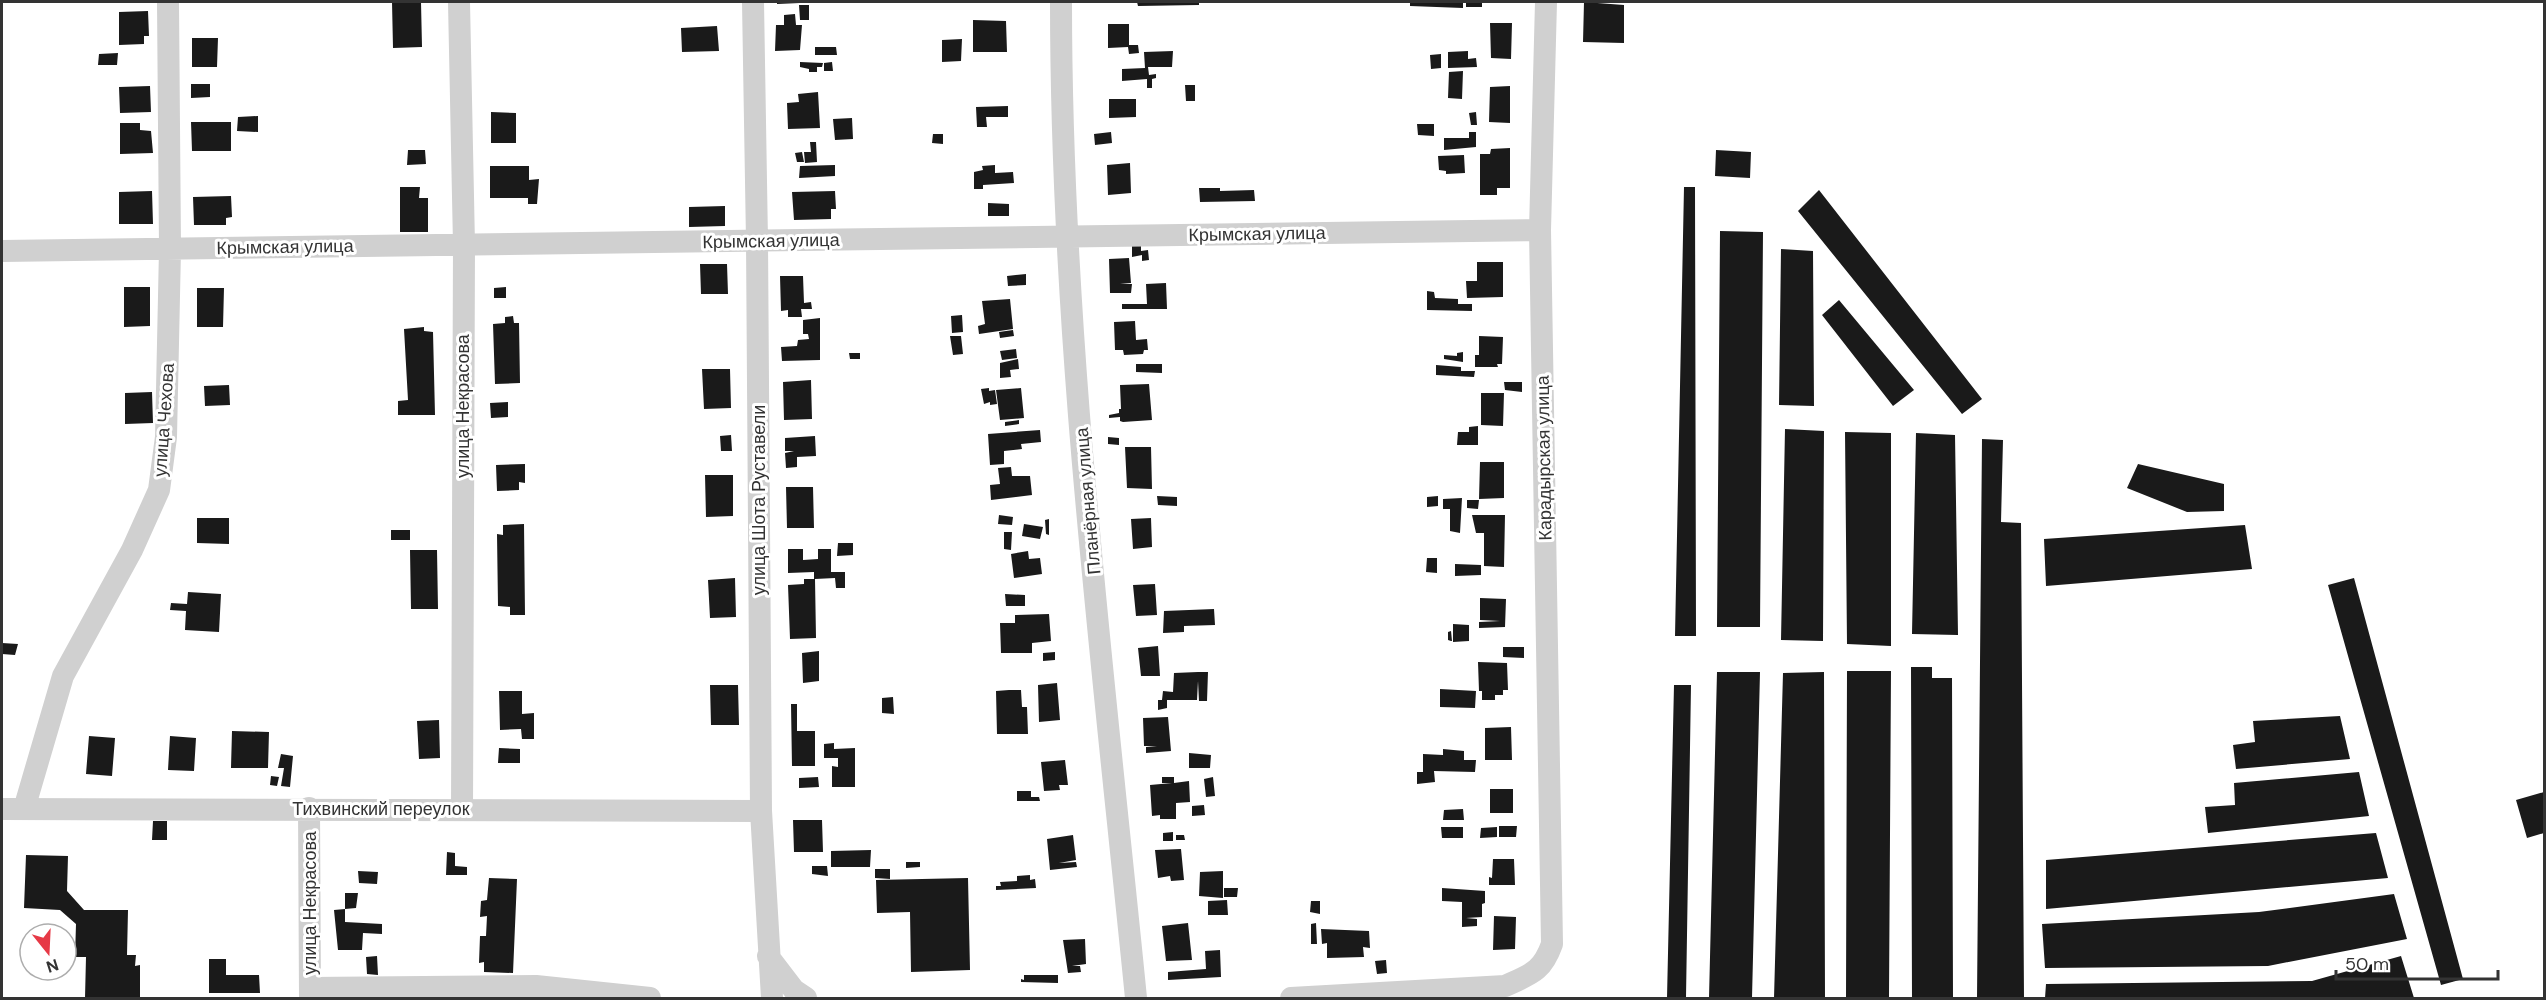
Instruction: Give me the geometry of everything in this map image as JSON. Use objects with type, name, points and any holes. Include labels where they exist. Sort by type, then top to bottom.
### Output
[{"type":"street","name":"улица Чехова","points":[[13,809],[63,676],[132,550],[159,490],[166,437],[170,249],[168,2]]},
{"type":"street","name":"улица Некрасова","points":[[459,2],[464,245],[462,810]]},
{"type":"street","name":"улица Шота Руставели","points":[[753,2],[761,811],[772,999]]},
{"type":"street","name":"Планёрная улица","points":[[1061,2],[1066,237],[1090,535],[1136,999]]},
{"type":"street","name":"Карадырская улица","points":[[1291,999],[1461,994],[1505,986],[1535,972],[1546,961],[1552,944],[1540,230],[1546,2]]},
{"type":"street","name":"Крымская улица","points":[[2,251],[1540,230]]},
{"type":"street","name":"улица Некрасова","points":[[309,808],[310,993]]},
{"type":"street","name":"Тихвинский переулок","points":[[13,809],[761,811]]},
{"type":"street","points":[[768,956],[794,990],[806,999]]},
{"type":"street","points":[[310,993],[536,986],[650,999]]},
{"type":"building","points":[[392,2],[421,2],[422,47],[393,48]]},
{"type":"building","points":[[777,2],[800,2],[800,3],[777,4]]},
{"type":"building","points":[[1137,2],[1199,2],[1199,5],[1138,6]]},
{"type":"building","points":[[1410,2],[1463,2],[1463,8],[1410,6]]},
{"type":"building","points":[[1466,2],[1482,2],[1482,7],[1466,7]]},
{"type":"building","points":[[1584,2],[1624,5],[1624,43],[1583,42]]},
{"type":"building","points":[[799,5],[809,5],[809,20],[800,20]]},
{"type":"building","points":[[148,11],[149,36],[144,36],[144,44],[119,45],[119,12]]},
{"type":"building","points":[[795,14],[796,25],[802,25],[800,50],[775,51],[776,25],[784,25],[784,15]]},
{"type":"building","points":[[973,20],[1006,21],[1007,52],[973,52]]},
{"type":"building","points":[[1490,23],[1512,23],[1511,59],[1491,58]]},
{"type":"building","points":[[1108,24],[1129,24],[1129,45],[1138,45],[1139,53],[1129,54],[1128,47],[1108,48]]},
{"type":"building","points":[[717,26],[719,51],[682,52],[681,28]]},
{"type":"building","points":[[192,38],[218,38],[217,67],[192,67]]},
{"type":"building","points":[[962,39],[961,61],[942,62],[942,40]]},
{"type":"building","points":[[815,47],[836,47],[837,55],[815,55]]},
{"type":"building","points":[[1173,51],[1172,67],[1148,67],[1149,75],[1156,74],[1156,78],[1152,79],[1152,88],[1147,88],[1147,79],[1122,81],[1122,69],[1145,68],[1144,52]]},
{"type":"building","points":[[1468,51],[1468,59],[1476,58],[1477,67],[1448,68],[1448,52]]},
{"type":"building","points":[[118,53],[117,65],[98,65],[99,54]]},
{"type":"building","points":[[1441,54],[1441,68],[1431,69],[1430,55]]},
{"type":"building","points":[[800,62],[823,63],[822,67],[817,67],[817,72],[809,72],[809,69],[800,67]]},
{"type":"building","points":[[832,62],[833,71],[824,71],[824,63]]},
{"type":"building","points":[[1463,71],[1462,99],[1448,98],[1449,72]]},
{"type":"building","points":[[191,84],[210,84],[210,97],[191,98]]},
{"type":"building","points":[[1185,85],[1195,85],[1195,101],[1186,101]]},
{"type":"building","points":[[150,86],[151,112],[120,113],[119,87]]},
{"type":"building","points":[[1510,86],[1510,123],[1489,122],[1490,87]]},
{"type":"building","points":[[818,92],[820,128],[788,129],[787,103],[799,102],[798,94]]},
{"type":"building","points":[[1109,99],[1136,99],[1136,117],[1109,118]]},
{"type":"building","points":[[1008,106],[1008,117],[986,117],[987,127],[977,127],[976,107]]},
{"type":"building","points":[[491,112],[516,113],[516,143],[491,143]]},
{"type":"building","points":[[1476,112],[1477,125],[1471,125],[1469,113]]},
{"type":"building","points":[[258,116],[258,132],[237,131],[238,117]]},
{"type":"building","points":[[852,118],[853,139],[835,140],[833,119]]},
{"type":"building","points":[[191,122],[231,122],[231,151],[192,151]]},
{"type":"building","points":[[120,123],[140,123],[140,130],[151,131],[153,153],[120,154]]},
{"type":"building","points":[[1417,124],[1434,124],[1434,136],[1418,135]]},
{"type":"building","points":[[1111,132],[1112,143],[1095,145],[1094,134]]},
{"type":"building","points":[[1469,132],[1476,132],[1476,147],[1444,150],[1444,138],[1469,138]]},
{"type":"building","points":[[933,134],[943,134],[943,144],[932,143]]},
{"type":"building","points":[[810,142],[816,142],[817,162],[805,163],[804,152],[811,152]]},
{"type":"building","points":[[1510,148],[1510,188],[1497,188],[1497,195],[1480,195],[1480,154],[1490,154],[1491,149]]},
{"type":"building","points":[[408,150],[425,150],[426,164],[407,165]]},
{"type":"building","points":[[1716,150],[1751,152],[1750,178],[1715,176]]},
{"type":"building","points":[[802,152],[804,162],[797,162],[795,153]]},
{"type":"building","points":[[1464,155],[1465,173],[1446,174],[1446,171],[1439,170],[1438,156]]},
{"type":"building","points":[[1130,163],[1131,193],[1108,195],[1107,165]]},
{"type":"building","points":[[835,165],[835,176],[799,178],[800,166]]},
{"type":"building","points":[[995,165],[995,173],[1013,172],[1014,183],[983,185],[983,189],[974,189],[974,172],[983,170],[982,166]]},
{"type":"building","points":[[490,166],[529,166],[529,180],[539,179],[537,204],[528,204],[528,198],[490,198]]},
{"type":"building","points":[[400,187],[420,187],[419,198],[428,198],[428,232],[400,232]]},
{"type":"building","points":[[1684,187],[1695,187],[1696,636],[1675,636]]},
{"type":"building","points":[[1199,188],[1220,188],[1220,191],[1254,190],[1255,201],[1200,202]]},
{"type":"building","points":[[1819,190],[1982,399],[1962,414],[1798,211]]},
{"type":"building","points":[[152,191],[153,224],[119,224],[119,192]]},
{"type":"building","points":[[835,191],[836,209],[831,209],[831,219],[794,220],[792,192]]},
{"type":"building","points":[[231,196],[232,217],[226,218],[226,225],[194,225],[193,197]]},
{"type":"building","points":[[988,203],[1009,204],[1009,216],[988,216]]},
{"type":"building","points":[[725,206],[725,226],[689,227],[689,207]]},
{"type":"building","points":[[1720,231],[1763,232],[1760,627],[1717,627]]},
{"type":"building","points":[[1141,239],[1141,251],[1148,250],[1149,260],[1142,261],[1142,255],[1132,257],[1132,240]]},
{"type":"building","points":[[1781,249],[1813,251],[1814,406],[1779,405]]},
{"type":"building","points":[[1129,258],[1131,283],[1120,284],[1132,284],[1131,293],[1110,293],[1109,259]]},
{"type":"building","points":[[1477,262],[1503,262],[1503,297],[1467,298],[1466,281],[1477,281]]},
{"type":"building","points":[[700,264],[727,264],[728,294],[701,294]]},
{"type":"building","points":[[1026,274],[1026,285],[1008,286],[1007,276]]},
{"type":"building","points":[[780,276],[803,276],[804,303],[811,302],[812,309],[801,309],[802,317],[788,317],[788,310],[781,311]]},
{"type":"building","points":[[1166,283],[1167,309],[1122,309],[1122,304],[1147,304],[1146,284]]},
{"type":"building","points":[[124,287],[150,287],[150,326],[124,327]]},
{"type":"building","points":[[506,287],[506,298],[494,298],[494,288]]},
{"type":"building","points":[[197,288],[224,288],[223,327],[197,327]]},
{"type":"building","points":[[1427,291],[1434,292],[1435,298],[1458,299],[1458,304],[1472,304],[1472,311],[1427,310]]},
{"type":"building","points":[[1010,299],[1013,329],[979,334],[978,326],[985,324],[982,301]]},
{"type":"building","points":[[1839,300],[1914,390],[1893,406],[1822,315]]},
{"type":"building","points":[[962,315],[963,332],[952,333],[951,316]]},
{"type":"building","points":[[513,316],[514,323],[519,323],[520,383],[495,384],[493,324],[505,323],[505,317]]},
{"type":"building","points":[[820,318],[820,360],[782,361],[781,347],[797,346],[798,340],[809,339],[808,334],[803,334],[803,320]]},
{"type":"building","points":[[1135,321],[1136,340],[1147,339],[1148,350],[1144,350],[1143,354],[1124,355],[1123,350],[1115,350],[1114,322]]},
{"type":"building","points":[[424,327],[424,331],[433,332],[435,415],[398,415],[398,401],[408,400],[404,329]]},
{"type":"building","points":[[1013,330],[1014,336],[1000,338],[999,332]]},
{"type":"building","points":[[950,336],[961,336],[963,354],[953,355]]},
{"type":"building","points":[[1479,336],[1503,337],[1502,364],[1497,364],[1498,367],[1475,367],[1475,355],[1479,355]]},
{"type":"building","points":[[1016,349],[1017,358],[1002,360],[1000,351]]},
{"type":"building","points":[[1463,352],[1463,362],[1444,359],[1444,355],[1457,356],[1457,353]]},
{"type":"building","points":[[849,353],[860,353],[860,359],[850,359]]},
{"type":"building","points":[[1018,359],[1019,369],[1010,370],[1011,377],[1000,378],[1000,363]]},
{"type":"building","points":[[1136,364],[1162,364],[1162,373],[1136,372]]},
{"type":"building","points":[[1436,365],[1461,367],[1461,371],[1475,371],[1474,377],[1436,375]]},
{"type":"building","points":[[702,369],[730,369],[731,408],[704,409]]},
{"type":"building","points":[[811,380],[812,419],[784,420],[783,382]]},
{"type":"building","points":[[1504,382],[1522,382],[1522,392],[1505,390]]},
{"type":"building","points":[[1149,384],[1152,420],[1123,422],[1120,421],[1120,417],[1109,418],[1109,415],[1119,413],[1121,409],[1120,385]]},
{"type":"building","points":[[229,385],[230,405],[205,406],[204,386]]},
{"type":"building","points":[[989,388],[989,391],[995,390],[997,404],[990,405],[990,402],[984,404],[981,389]]},
{"type":"building","points":[[1021,388],[1024,418],[1000,420],[996,390]]},
{"type":"building","points":[[152,392],[153,423],[125,424],[125,393]]},
{"type":"building","points":[[1481,393],[1504,393],[1503,426],[1481,425]]},
{"type":"building","points":[[508,402],[508,417],[491,418],[490,403]]},
{"type":"building","points":[[1019,420],[1019,424],[1005,426],[1005,422]]},
{"type":"building","points":[[1478,426],[1478,445],[1457,445],[1458,432],[1469,432],[1469,427]]},
{"type":"building","points":[[1785,429],[1824,431],[1823,641],[1781,640]]},
{"type":"building","points":[[1040,430],[1041,442],[1021,444],[1022,449],[1004,451],[1004,464],[990,465],[988,434]]},
{"type":"building","points":[[1845,432],[1891,433],[1891,646],[1847,644]]},
{"type":"building","points":[[1916,433],[1955,435],[1958,635],[1912,634]]},
{"type":"building","points":[[731,435],[732,451],[721,451],[720,436]]},
{"type":"building","points":[[815,436],[816,456],[797,457],[797,467],[786,468],[785,453],[794,451],[785,451],[785,438]]},
{"type":"building","points":[[1108,437],[1119,438],[1119,445],[1108,444]]},
{"type":"building","points":[[1982,439],[2003,440],[2001,522],[2021,523],[2024,998],[1977,998]]},
{"type":"building","points":[[1125,447],[1151,447],[1152,489],[1127,488]]},
{"type":"building","points":[[1480,462],[1504,462],[1504,498],[1479,499]]},
{"type":"building","points":[[525,464],[525,483],[519,482],[519,490],[497,491],[496,465]]},
{"type":"building","points":[[2138,464],[2224,484],[2224,511],[2187,512],[2127,488]]},
{"type":"building","points":[[1011,467],[1012,476],[1030,476],[1032,495],[991,500],[990,485],[1000,484],[998,468]]},
{"type":"building","points":[[705,475],[733,475],[733,516],[706,517]]},
{"type":"building","points":[[786,487],[813,487],[814,528],[787,528]]},
{"type":"building","points":[[1157,496],[1177,497],[1177,506],[1158,505]]},
{"type":"building","points":[[1438,496],[1438,506],[1427,507],[1427,497]]},
{"type":"building","points":[[1462,498],[1460,533],[1450,531],[1450,509],[1443,509],[1443,499]]},
{"type":"building","points":[[1467,500],[1479,500],[1478,509],[1467,508]]},
{"type":"building","points":[[999,515],[1013,517],[1012,525],[998,524]]},
{"type":"building","points":[[1472,515],[1505,515],[1504,567],[1484,566],[1484,533],[1476,533]]},
{"type":"building","points":[[197,518],[229,518],[229,544],[197,543]]},
{"type":"building","points":[[1151,518],[1152,547],[1133,549],[1131,519]]},
{"type":"building","points":[[1049,519],[1049,535],[1046,534],[1045,520]]},
{"type":"building","points":[[524,524],[525,615],[510,615],[510,607],[498,606],[497,534],[503,535],[503,525]]},
{"type":"building","points":[[1024,524],[1043,527],[1040,539],[1022,536]]},
{"type":"building","points":[[2245,525],[2252,569],[2046,586],[2044,539]]},
{"type":"building","points":[[391,530],[410,530],[410,540],[391,540]]},
{"type":"building","points":[[1004,532],[1012,532],[1011,550],[1004,549]]},
{"type":"building","points":[[838,543],[853,543],[853,555],[837,556]]},
{"type":"building","points":[[788,549],[803,549],[803,560],[818,559],[818,549],[831,549],[831,572],[845,572],[845,588],[836,588],[835,578],[815,579],[816,638],[790,639],[788,585],[804,584],[804,579],[814,579],[814,572],[788,573]]},
{"type":"building","points":[[410,550],[437,550],[438,609],[411,609]]},
{"type":"building","points":[[1028,551],[1029,559],[1040,558],[1042,574],[1014,578],[1011,554]]},
{"type":"building","points":[[1427,558],[1437,558],[1437,573],[1426,572]]},
{"type":"building","points":[[1455,564],[1481,565],[1481,575],[1455,576]]},
{"type":"building","points":[[735,578],[736,617],[710,618],[708,580]]},
{"type":"building","points":[[2354,578],[2463,979],[2441,985],[2328,585]]},
{"type":"building","points":[[1155,584],[1157,615],[1136,616],[1133,585]]},
{"type":"building","points":[[188,592],[221,594],[219,632],[185,630],[186,611],[170,610],[171,603],[187,604]]},
{"type":"building","points":[[1005,594],[1025,595],[1025,606],[1006,606]]},
{"type":"building","points":[[1480,598],[1506,599],[1505,627],[1479,628],[1479,622],[1500,621],[1480,620]]},
{"type":"building","points":[[1214,609],[1215,625],[1184,626],[1184,632],[1163,633],[1164,611]]},
{"type":"building","points":[[1049,614],[1051,641],[1032,643],[1032,653],[1001,653],[1000,623],[1015,623],[1015,615]]},
{"type":"building","points":[[1453,624],[1469,625],[1469,641],[1453,642]]},
{"type":"building","points":[[1451,631],[1452,641],[1448,640],[1448,632]]},
{"type":"building","points":[[2,643],[18,644],[15,655],[2,654]]},
{"type":"building","points":[[1158,646],[1160,676],[1141,676],[1138,648]]},
{"type":"building","points":[[1503,647],[1524,647],[1524,658],[1503,657]]},
{"type":"building","points":[[819,651],[819,681],[803,683],[802,653]]},
{"type":"building","points":[[1055,652],[1055,660],[1043,661],[1043,653]]},
{"type":"building","points":[[1478,662],[1507,663],[1508,690],[1503,690],[1503,695],[1495,695],[1495,700],[1482,700],[1482,691],[1479,691]]},
{"type":"building","points":[[1911,667],[1932,667],[1932,678],[1952,678],[1953,998],[1912,998]]},
{"type":"building","points":[[1847,671],[1891,671],[1889,998],[1846,998]]},
{"type":"building","points":[[1208,672],[1207,701],[1199,701],[1198,681],[1197,700],[1167,700],[1167,708],[1158,710],[1158,700],[1162,700],[1163,691],[1173,692],[1174,673]]},
{"type":"building","points":[[1717,672],[1760,672],[1752,998],[1709,998]]},
{"type":"building","points":[[1824,672],[1825,998],[1774,998],[1783,673]]},
{"type":"building","points":[[1057,683],[1060,720],[1039,722],[1038,685]]},
{"type":"building","points":[[710,685],[738,685],[739,725],[711,725]]},
{"type":"building","points":[[1674,685],[1691,685],[1686,998],[1667,998]]},
{"type":"building","points":[[1440,689],[1476,691],[1475,708],[1440,707]]},
{"type":"building","points":[[1021,690],[1022,707],[1027,707],[1028,734],[997,734],[996,691]]},
{"type":"building","points":[[499,691],[522,691],[522,714],[534,713],[534,739],[522,739],[521,729],[500,730]]},
{"type":"building","points":[[893,697],[894,714],[882,713],[882,698]]},
{"type":"building","points":[[791,704],[797,704],[797,731],[815,731],[815,766],[792,766]]},
{"type":"building","points":[[2340,716],[2350,759],[2236,769],[2233,745],[2255,742],[2253,721]]},
{"type":"building","points":[[1168,717],[1171,751],[1146,753],[1146,747],[1157,746],[1144,746],[1143,718]]},
{"type":"building","points":[[439,720],[440,758],[419,759],[417,721]]},
{"type":"building","points":[[1511,727],[1512,760],[1485,760],[1485,728]]},
{"type":"building","points":[[232,731],[269,732],[268,768],[231,768]]},
{"type":"building","points":[[89,736],[115,738],[112,776],[86,774]]},
{"type":"building","points":[[170,736],[196,738],[194,771],[168,770]]},
{"type":"building","points":[[834,743],[834,749],[855,748],[855,787],[832,787],[832,766],[838,767],[838,758],[824,758],[824,744]]},
{"type":"building","points":[[499,748],[520,749],[520,763],[498,763]]},
{"type":"building","points":[[1443,749],[1464,751],[1464,760],[1476,760],[1475,772],[1434,771],[1435,782],[1417,784],[1417,772],[1423,772],[1423,754],[1443,755]]},
{"type":"building","points":[[1189,753],[1211,755],[1210,768],[1189,768]]},
{"type":"building","points":[[281,754],[293,756],[290,787],[281,786],[284,768],[278,768]]},
{"type":"building","points":[[1065,760],[1068,785],[1059,785],[1060,790],[1044,791],[1041,762]]},
{"type":"building","points":[[2359,772],[2369,816],[2208,833],[2205,807],[2235,805],[2234,783]]},
{"type":"building","points":[[271,776],[279,777],[277,786],[270,785]]},
{"type":"building","points":[[818,777],[819,787],[799,788],[799,778]]},
{"type":"building","points":[[1162,777],[1174,777],[1174,783],[1189,781],[1190,802],[1176,803],[1176,819],[1160,819],[1160,815],[1152,816],[1150,785],[1172,783],[1162,783]]},
{"type":"building","points":[[1213,777],[1215,796],[1206,797],[1204,779]]},
{"type":"building","points":[[1490,789],[1513,789],[1513,813],[1490,813]]},
{"type":"building","points":[[1017,791],[1031,791],[1031,797],[1039,797],[1040,801],[1017,801]]},
{"type":"building","points":[[2544,792],[2544,833],[2527,838],[2516,800]]},
{"type":"building","points":[[1204,805],[1205,815],[1192,816],[1192,806]]},
{"type":"building","points":[[1463,809],[1464,820],[1443,820],[1444,810]]},
{"type":"building","points":[[793,820],[822,820],[823,852],[794,852]]},
{"type":"building","points":[[153,821],[167,821],[167,840],[152,840]]},
{"type":"building","points":[[1499,826],[1517,826],[1516,837],[1499,837]]},
{"type":"building","points":[[1441,827],[1463,827],[1463,838],[1442,838]]},
{"type":"building","points":[[1497,827],[1497,837],[1480,838],[1481,828]]},
{"type":"building","points":[[1173,832],[1173,841],[1163,841],[1163,833]]},
{"type":"building","points":[[2376,833],[2388,878],[2046,909],[2046,860]]},
{"type":"building","points":[[1073,835],[1076,860],[1059,863],[1076,862],[1077,867],[1050,870],[1047,839]]},
{"type":"building","points":[[1176,835],[1184,835],[1185,840],[1176,840]]},
{"type":"building","points":[[1181,849],[1184,880],[1171,881],[1170,876],[1158,878],[1155,850]]},
{"type":"building","points":[[871,850],[870,867],[831,867],[831,851]]},
{"type":"building","points":[[447,852],[455,853],[455,866],[467,867],[467,875],[446,875]]},
{"type":"building","points":[[26,855],[68,856],[67,891],[84,910],[128,910],[127,955],[136,955],[135,966],[140,965],[140,998],[85,998],[86,957],[78,957],[78,922],[74,922],[60,910],[24,908]]},
{"type":"building","points":[[1493,859],[1514,859],[1515,885],[1489,885],[1489,877],[1492,878]]},
{"type":"building","points":[[906,862],[920,862],[920,867],[906,868]]},
{"type":"building","points":[[812,866],[827,866],[828,876],[812,874]]},
{"type":"building","points":[[875,869],[890,869],[890,879],[875,878]]},
{"type":"building","points":[[358,871],[378,872],[377,884],[359,883]]},
{"type":"building","points":[[1223,871],[1223,898],[1199,896],[1200,872]]},
{"type":"building","points":[[1030,875],[1030,880],[1035,879],[1036,888],[996,890],[996,886],[1001,886],[1000,882],[1017,881],[1017,876]]},
{"type":"building","points":[[489,878],[517,879],[513,973],[484,972],[484,962],[479,963],[480,936],[486,936],[487,916],[480,917],[481,901],[487,900]]},
{"type":"building","points":[[968,878],[970,970],[911,972],[910,912],[877,913],[876,880]]},
{"type":"building","points":[[1224,888],[1238,888],[1237,897],[1224,897]]},
{"type":"building","points":[[1442,888],[1485,891],[1482,917],[1466,918],[1477,919],[1477,926],[1462,927],[1462,902],[1442,901]]},
{"type":"building","points":[[345,893],[358,893],[356,908],[345,909]]},
{"type":"building","points":[[2394,894],[2407,939],[2268,966],[2045,968],[2042,924],[2259,912]]},
{"type":"building","points":[[1227,900],[1228,915],[1208,915],[1208,901]]},
{"type":"building","points":[[1311,901],[1320,901],[1320,914],[1310,912]]},
{"type":"building","points":[[345,909],[345,922],[382,924],[382,934],[363,933],[362,950],[338,950],[334,910]]},
{"type":"building","points":[[1494,916],[1516,917],[1515,949],[1493,950]]},
{"type":"building","points":[[1188,923],[1192,960],[1166,961],[1162,926]]},
{"type":"building","points":[[1316,923],[1317,944],[1311,944],[1311,924]]},
{"type":"building","points":[[1321,929],[1369,931],[1370,948],[1363,947],[1364,957],[1327,958],[1327,943],[1322,944]]},
{"type":"building","points":[[1085,939],[1086,964],[1072,966],[1080,966],[1081,972],[1068,973],[1063,940]]},
{"type":"building","points":[[1220,950],[1221,977],[1168,980],[1168,972],[1206,969],[1205,951]]},
{"type":"building","points":[[377,956],[378,975],[367,974],[366,957]]},
{"type":"building","points":[[2401,956],[2414,998],[2045,998],[2046,984],[2312,981]]},
{"type":"building","points":[[209,959],[226,959],[226,975],[259,975],[260,993],[209,993]]},
{"type":"building","points":[[1386,960],[1387,973],[1377,974],[1375,961]]},
{"type":"building","points":[[1024,975],[1058,975],[1058,983],[1021,982],[1021,979],[1024,980]]}]
